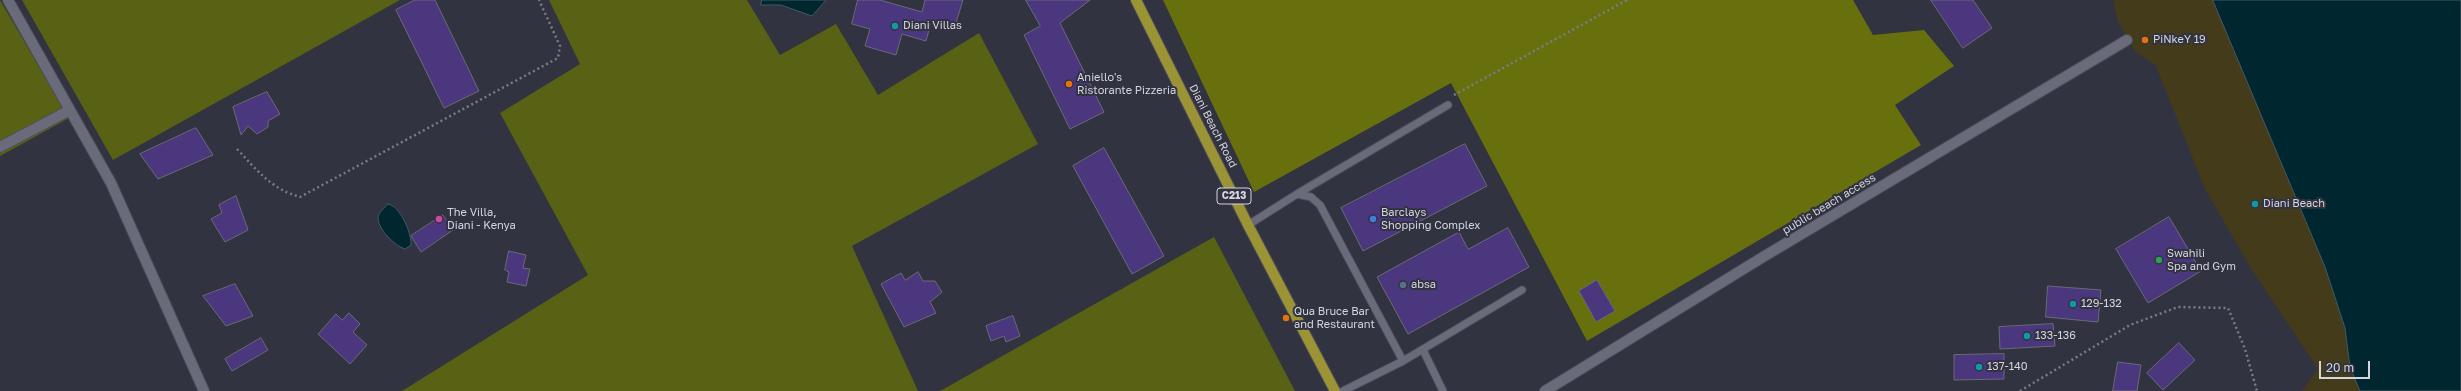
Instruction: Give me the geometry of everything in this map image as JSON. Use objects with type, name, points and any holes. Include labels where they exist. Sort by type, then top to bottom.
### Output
[{"type":"main road","name":"Diani Beach Road","points":[[1136,0],[1248,225],[1335,391]]},
{"type":"street","points":[[8,0],[111,184],[204,391]]},
{"type":"street","name":"public beach access","points":[[1545,391],[1763,257],[2127,40]]},
{"type":"street","points":[[0,147],[70,110]]},
{"type":"lane","points":[[1248,225],[1297,194],[1448,105]]},
{"type":"lane","points":[[1297,194],[1311,197],[1320,205],[1403,361]]},
{"type":"lane","points":[[1343,391],[1423,350],[1522,290]]},
{"type":"lane","points":[[1423,350],[1443,391]]},
{"type":"path","points":[[237,149],[270,184],[284,193],[300,197],[558,58],[560,46],[539,0]]},
{"type":"path","points":[[2020,391],[2130,325],[2178,307],[2228,308],[2245,349],[2257,391]]},
{"type":"green space","points":[[0,0],[69,118],[0,156]]},
{"type":"green space","points":[[22,0],[400,0],[113,160]]},
{"type":"green space","points":[[549,0],[747,0],[780,55],[836,24],[878,95],[979,33],[1038,144],[852,246],[918,391],[402,391],[588,275],[500,113],[580,64]]},
{"type":"green space","points":[[1163,0],[1853,0],[1873,35],[1924,30],[1954,66],[1895,105],[1921,145],[1587,341],[1451,83],[1254,192]]},
{"type":"green space","points":[[1214,237],[1295,391],[940,391]]},
{"type":"sand","name":"Diani Beach","points":[[2113,0],[2213,0],[2325,267],[2345,328],[2350,367],[2360,391],[2302,391],[2318,369],[2252,270],[2205,189],[2156,66],[2135,51],[2118,22]]},
{"type":"water","points":[[762,0],[826,0],[812,16],[781,5],[761,5]]},
{"type":"water","points":[[2213,0],[2461,0],[2461,391],[2360,391],[2350,367],[2345,328],[2325,267]]},
{"type":"water","points":[[388,204],[397,209],[410,234],[411,245],[405,249],[397,245],[384,233],[379,223],[379,214]]},
{"type":"building","points":[[415,0],[435,0],[479,91],[444,108],[396,10]]},
{"type":"building","name":"Diani Villas","points":[[858,0],[880,0],[922,12],[925,0],[963,0],[954,29],[931,23],[926,41],[902,34],[896,55],[865,46],[870,29],[852,24]]},
{"type":"building","name":"Aniello's Ristorante Pizzeria","points":[[1026,0],[1090,0],[1060,23],[1104,112],[1070,129],[1024,35],[1040,26]]},
{"type":"building","points":[[1931,0],[1973,0],[1992,28],[1963,48]]},
{"type":"building","points":[[267,92],[280,114],[268,121],[268,127],[257,134],[248,126],[241,135],[233,107]]},
{"type":"building","points":[[196,128],[213,155],[158,179],[140,154]]},
{"type":"building","points":[[1465,144],[1487,186],[1363,251],[1341,208]]},
{"type":"building","points":[[1104,148],[1164,256],[1132,274],[1073,166]]},
{"type":"building","points":[[236,196],[248,230],[225,242],[211,219],[222,213],[219,205]]},
{"type":"building","points":[[443,215],[453,230],[421,252],[411,236]]},
{"type":"building","name":"Swahili Spa and Gym","points":[[2169,217],[2201,271],[2148,303],[2116,249]]},
{"type":"building","points":[[1508,228],[1529,267],[1408,334],[1377,277],[1459,232],[1468,249]]},
{"type":"building","points":[[509,251],[526,255],[523,268],[530,269],[526,286],[507,282],[509,272],[505,270]]},
{"type":"building","points":[[918,272],[923,281],[935,281],[942,292],[930,302],[936,313],[904,327],[881,284],[901,273],[905,280]]},
{"type":"building","points":[[1597,280],[1615,311],[1596,322],[1579,291]]},
{"type":"building","points":[[235,284],[253,316],[226,326],[203,296]]},
{"type":"building","name":"129-132","points":[[2048,286],[2101,290],[2098,322],[2046,317]]},
{"type":"building","points":[[349,313],[360,324],[353,332],[367,345],[350,364],[318,334],[336,314],[342,320]]},
{"type":"building","points":[[1013,316],[1020,336],[1006,342],[1004,336],[991,341],[986,326]]},
{"type":"building","name":"133-136","points":[[2053,324],[2055,346],[2000,349],[1999,327]]},
{"type":"building","points":[[261,338],[268,350],[232,371],[225,359]]},
{"type":"building","points":[[2179,343],[2195,360],[2163,390],[2147,373]]},
{"type":"building","name":"137-140","points":[[2004,354],[2004,379],[1954,380],[1954,355]]},
{"type":"building","points":[[2118,362],[2141,365],[2137,391],[2113,391]]},
{"type":"place","name":"Diani Villas","points":[[895,26]]},
{"type":"place","name":"PiNkeY 19","points":[[2145,40]]},
{"type":"place","name":"Aniello's Ristorante Pizzeria","points":[[1069,84]]},
{"type":"place","name":"Diani Beach","points":[[2255,204]]},
{"type":"place","name":"The Villa, Diani - Kenya","points":[[439,219]]},
{"type":"place","name":"Barclays Shopping Complex","points":[[1373,219]]},
{"type":"place","name":"Swahili Spa and Gym","points":[[2159,260]]},
{"type":"place","name":"absa","points":[[1403,285]]},
{"type":"place","name":"129-132","points":[[2073,304]]},
{"type":"place","name":"Qua Bruce Bar and Restaurant","points":[[1286,318]]},
{"type":"place","name":"133-136","points":[[2027,336]]},
{"type":"place","name":"137-140","points":[[1979,367]]}]
